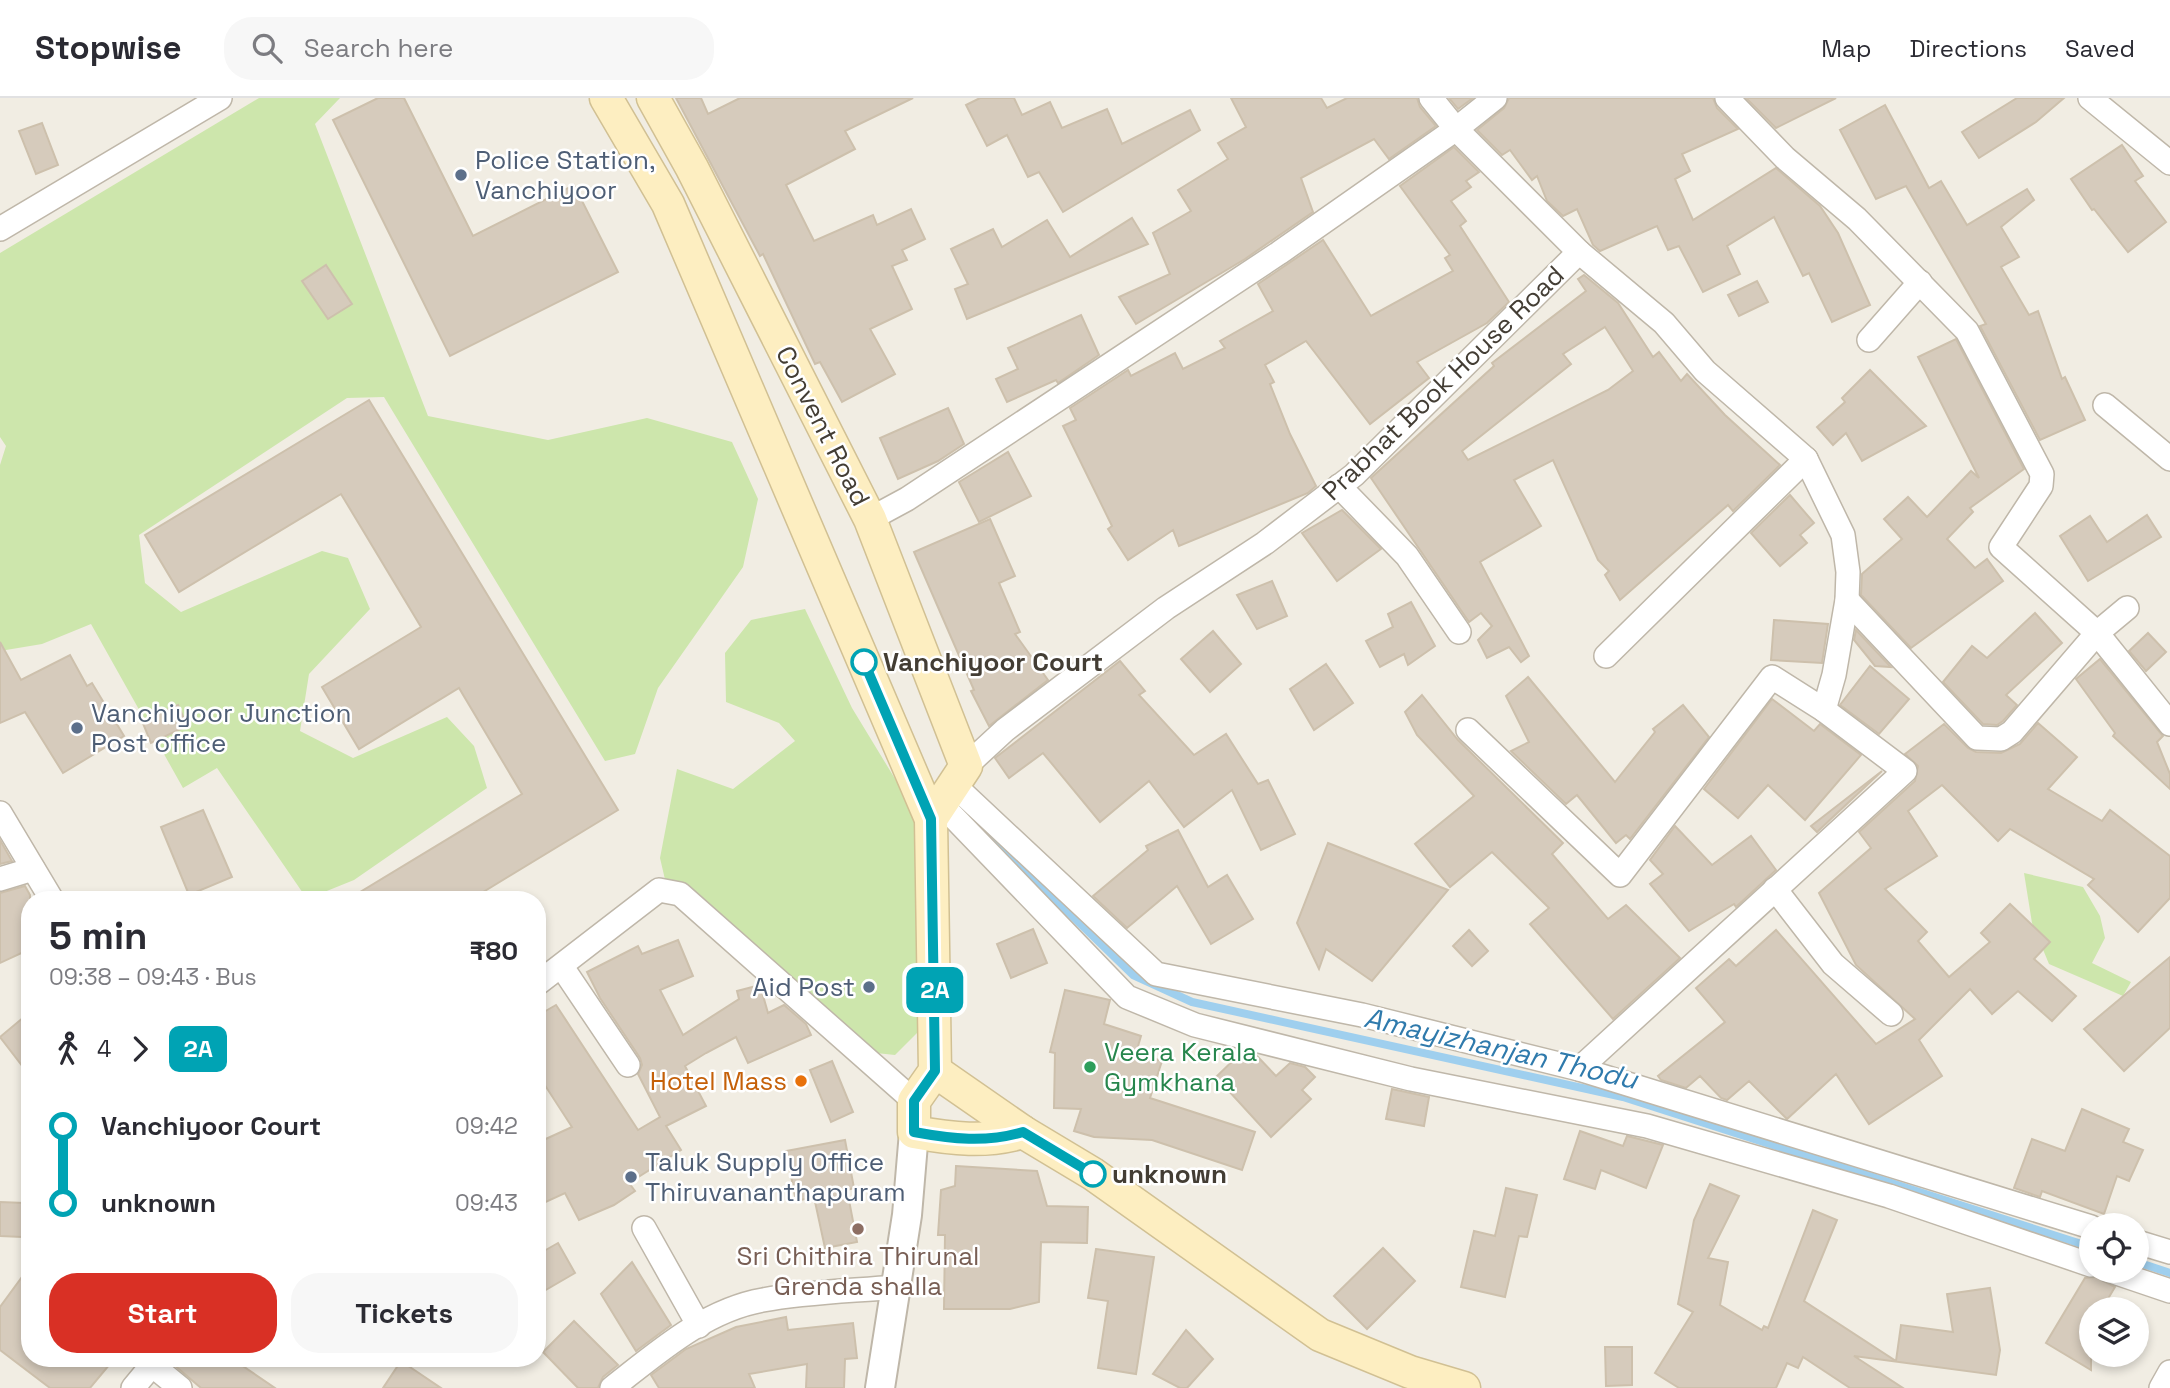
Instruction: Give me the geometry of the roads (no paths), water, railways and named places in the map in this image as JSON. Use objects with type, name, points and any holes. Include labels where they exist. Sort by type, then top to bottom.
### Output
[{"type":"main road","points":[[606,98],[668,204],[948,794]]},
{"type":"main road","name":"Convent Road","points":[[653,98],[692,168],[870,519],[944,702],[948,794],[935,1071]]},
{"type":"main road","points":[[1023,1132],[996,1140],[950,1139],[914,1132],[914,1101],[935,1071],[1023,1132],[1093,1174],[1320,1335],[1404,1380],[1464,1388]]},
{"type":"street","points":[[0,229],[220,98]]},
{"type":"street","points":[[1431,98],[1456,130],[1579,252]]},
{"type":"street","points":[[870,519],[907,499],[1268,260],[1456,130],[1495,98]]},
{"type":"street","points":[[1727,98],[1785,158],[1857,219],[1967,331],[2042,474],[2041,486],[2001,547],[2097,633],[2170,724]]},
{"type":"street","points":[[2090,98],[2170,163]]},
{"type":"street","name":"Prabhat Book House Road","points":[[948,794],[1005,730],[1166,608],[1265,543],[1339,486],[1461,372],[1579,252],[1664,323],[1705,370],[1806,459]]},
{"type":"street","points":[[1869,340],[1920,282]]},
{"type":"street","points":[[2105,405],[2170,459]]},
{"type":"street","points":[[1606,656],[1806,459],[1843,535],[1847,600],[1834,675],[1824,710]]},
{"type":"street","points":[[1339,486],[1407,556],[1459,632]]},
{"type":"street","points":[[1847,600],[1978,738],[2001,739],[2012,732],[2097,633],[2127,608]]},
{"type":"street","points":[[1468,730],[1620,876],[1772,677],[1824,710],[1905,771],[1578,1069]]},
{"type":"street","points":[[948,794],[1156,974],[1362,1015],[1578,1069],[2079,1223]]},
{"type":"street","points":[[948,794],[1127,997],[1184,1021],[1411,1079],[1647,1126],[1889,1196],[2079,1261]]},
{"type":"street","points":[[0,813],[46,891]]},
{"type":"street","points":[[0,879],[33,869]]},
{"type":"street","points":[[1775,889],[1833,964],[1891,1014]]},
{"type":"street","points":[[546,978],[659,890],[680,894],[914,1101]]},
{"type":"street","points":[[562,967],[628,1065]]},
{"type":"street","points":[[880,1388],[907,1215],[914,1132]]},
{"type":"street","points":[[644,1228],[699,1326]]},
{"type":"street","points":[[2149,1246],[2170,1252]]},
{"type":"street","points":[[2145,1283],[2170,1292]]},
{"type":"street","points":[[612,1388],[676,1338],[726,1312],[761,1300],[896,1287]]},
{"type":"street","points":[[133,1388],[149,1367]]},
{"type":"street","points":[[158,1367],[180,1388]]},
{"type":"street","points":[[2161,1388],[2170,1372]]},
{"type":"waterway","name":"Amayizhanjan Thodu","points":[[957,804],[1133,975],[1192,1002],[1623,1097],[2079,1243]]},
{"type":"waterway","name":"Amayizhanjan Thodu","points":[[2149,1266],[2170,1273]]},
{"type":"place","name":"Police Station, Vanchiyoor","points":[[461,175]]},
{"type":"place","name":"Vanchiyoor Court","points":[[864,662]]},
{"type":"place","name":"Vanchiyoor Junction Post office","points":[[77,728]]},
{"type":"place","name":"Aid Post","points":[[869,987]]},
{"type":"place","name":"Veera Kerala Gymkhana","points":[[1090,1067]]},
{"type":"place","name":"Hotel Mass","points":[[801,1081]]},
{"type":"place","name":"unknown","points":[[1093,1174]]},
{"type":"place","name":"Taluk Supply Office Thiruvananthapuram","points":[[631,1177]]},
{"type":"place","name":"Sri Chithira Thirunal Grenda shalla","points":[[858,1229]]}]
